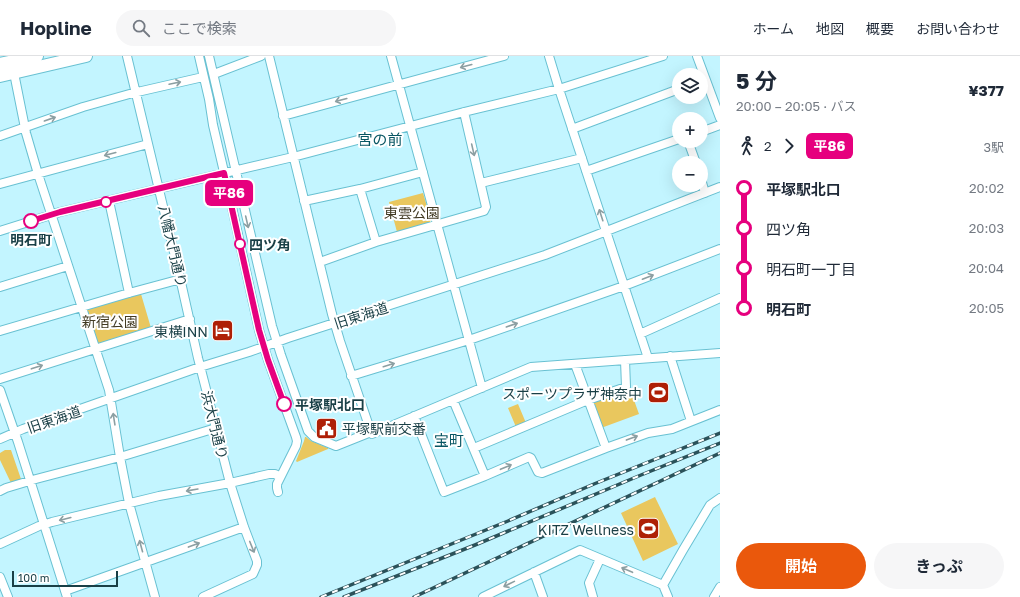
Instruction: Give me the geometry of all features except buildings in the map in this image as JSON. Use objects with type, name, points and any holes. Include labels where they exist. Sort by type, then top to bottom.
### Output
[{"type":"highway","points":[[0,64],[37,56]]},
{"type":"highway","points":[[0,76],[86,56]]},
{"type":"highway","points":[[0,69],[9,68],[14,73]]},
{"type":"street","name":"八幡大門通り","points":[[127,56],[181,280],[200,367]]},
{"type":"street","points":[[198,56],[259,330],[297,441],[296,446],[280,477],[277,488],[278,492]]},
{"type":"street","points":[[209,56],[276,342],[308,431],[314,437],[336,446],[371,432],[372,434],[531,367],[720,353]]},
{"type":"street","points":[[214,74],[261,56]]},
{"type":"street","points":[[269,56],[334,323],[371,432]]},
{"type":"street","points":[[391,56],[482,388]]},
{"type":"street","points":[[283,116],[504,56]]},
{"type":"street","points":[[549,56],[648,358]]},
{"type":"street","points":[[0,231],[52,214],[293,157],[464,112],[559,89],[663,56]]},
{"type":"street","points":[[697,56],[700,68]]},
{"type":"street","points":[[14,73],[25,128],[38,174],[109,390],[129,503],[156,597]]},
{"type":"street","points":[[0,136],[83,107],[136,92],[203,77]]},
{"type":"street","points":[[708,91],[720,118]]},
{"type":"street","points":[[572,128],[672,92]]},
{"type":"street","points":[[320,262],[376,242],[484,211],[486,207],[464,112]]},
{"type":"street","points":[[708,129],[720,125]]},
{"type":"street","points":[[586,171],[672,141]]},
{"type":"street","points":[[0,184],[148,144]]},
{"type":"street","points":[[481,183],[582,158]]},
{"type":"street","points":[[304,201],[360,189],[423,172]]},
{"type":"street","points":[[360,189],[376,242]]},
{"type":"street","name":"旧東海道","points":[[0,439],[15,432],[200,367],[545,255],[705,193],[719,189]]},
{"type":"street","points":[[109,201],[129,293]]},
{"type":"street","points":[[351,376],[469,340],[624,286],[720,249]]},
{"type":"street","points":[[0,288],[68,266]]},
{"type":"street","points":[[0,331],[82,306],[181,280]]},
{"type":"street","points":[[640,334],[720,298]]},
{"type":"street","points":[[0,379],[190,319]]},
{"type":"street","points":[[670,356],[691,421]]},
{"type":"street","points":[[474,448],[588,400],[626,387],[625,360]]},
{"type":"street","points":[[575,364],[606,448]]},
{"type":"street","name":"浜大門通り","points":[[200,367],[230,483],[257,561],[253,574],[203,597]]},
{"type":"street","points":[[0,390],[15,432],[66,594],[244,527]]},
{"type":"street","points":[[454,400],[485,476]]},
{"type":"street","points":[[414,416],[444,492],[529,457],[531,458],[538,472],[542,473],[648,432],[672,429],[720,410]]},
{"type":"street","points":[[0,491],[216,428]]},
{"type":"street","points":[[0,544],[44,524],[129,503],[269,474],[275,474],[280,477]]},
{"type":"street","points":[[663,585],[710,505],[720,498]]},
{"type":"street","points":[[483,597],[580,550],[663,585],[668,597]]},
{"type":"street","points":[[593,597],[589,582],[600,559]]},
{"type":"street","points":[[534,572],[543,597]]},
{"type":"street","points":[[0,577],[8,597]]},
{"type":"street","points":[[714,597],[720,587]]},
{"type":"green space","name":"東雲公園","points":[[423,193],[431,220],[430,222],[397,232],[389,202]]},
{"type":"green space","name":"新宿公園","points":[[141,294],[151,328],[98,344],[96,343],[87,310]]},
{"type":"green space","points":[[630,389],[639,414],[601,428],[592,403]]},
{"type":"green space","points":[[518,404],[526,423],[516,427],[508,408]]},
{"type":"green space","points":[[305,437],[328,449],[297,462],[296,461]]},
{"type":"green space","points":[[5,450],[11,450],[21,479],[11,483],[0,460],[0,453]]},
{"type":"green space","name":"KITZ Wellness","points":[[655,497],[678,544],[643,561],[621,513]]},
{"type":"railway","points":[[321,597],[720,433]]},
{"type":"railway","points":[[344,597],[475,545],[720,443]]},
{"type":"railway","points":[[414,597],[720,453]]},
{"type":"bus line","name":"平86","points":[[31,221],[60,212],[224,173],[259,330],[284,404]]},
{"type":"place","name":"明石町","points":[[31,221]]},
{"type":"place","name":"四ツ角","points":[[240,244]]},
{"type":"place","name":"東横INN","points":[[223,331]]},
{"type":"place","name":"スポーツプラザ神奈中","points":[[658,393]]},
{"type":"place","name":"平塚駅北口","points":[[284,404]]},
{"type":"place","name":"平塚駅前交番","points":[[327,428]]},
{"type":"place","name":"KITZ Wellness","points":[[649,529]]},
{"type":"district","name":"宮の前","points":[[380,139]]},
{"type":"district","name":"宝町","points":[[449,440]]}]
